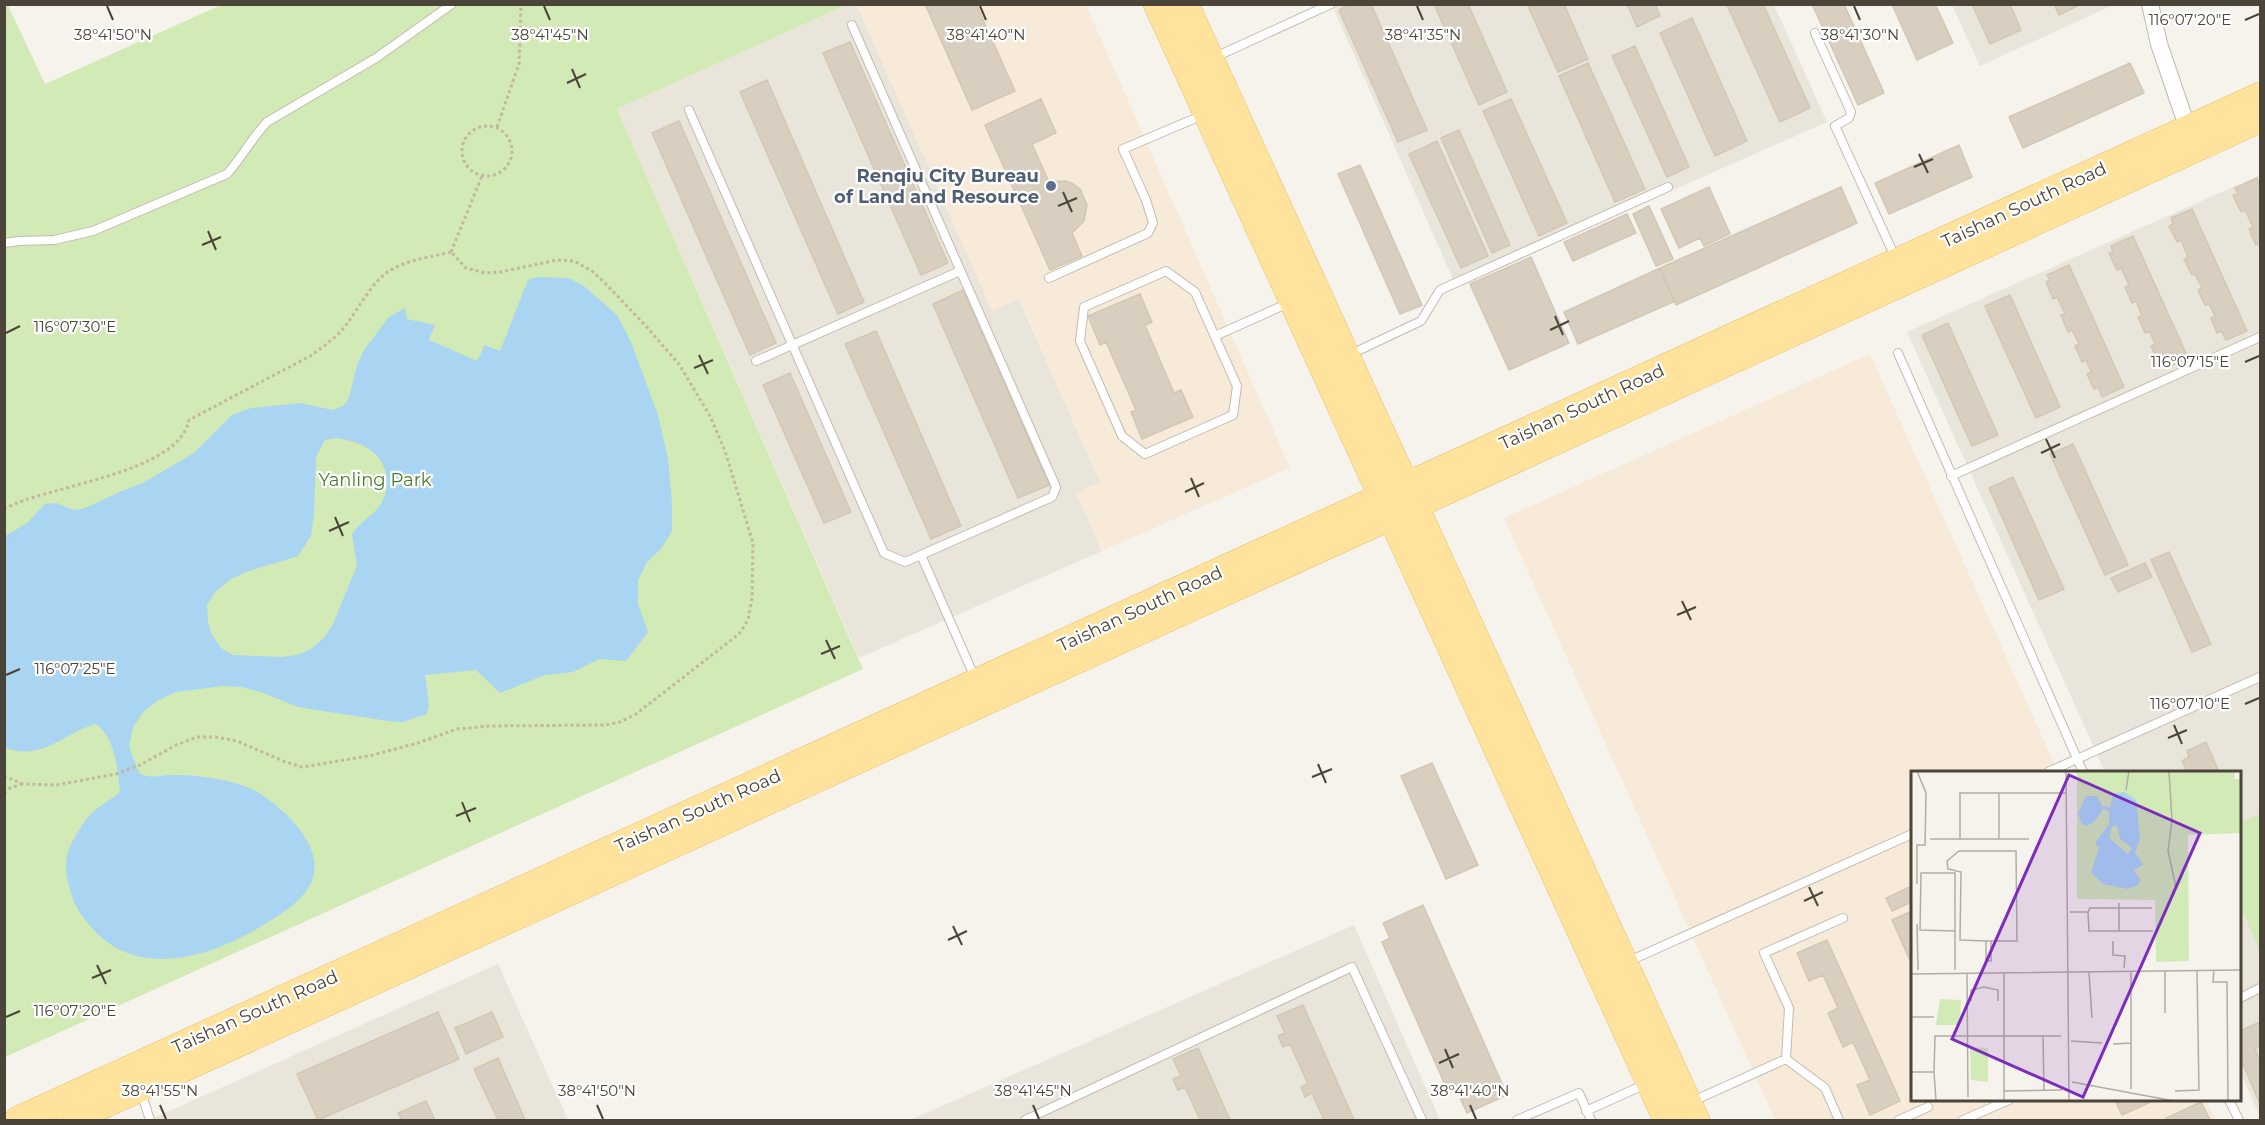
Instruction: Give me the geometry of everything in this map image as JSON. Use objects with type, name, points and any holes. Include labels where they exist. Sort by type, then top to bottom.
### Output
[{"type":"main road","points":[[1157,4],[1293,301],[1399,503],[1624,963],[1692,1112]]},
{"type":"main road","points":[[1185,4],[1346,357],[1399,503],[1667,1120]]},
{"type":"main road","name":"Taishan South Road","points":[[70,1120],[1399,503],[1897,262],[2260,96]]},
{"type":"main road","name":"Taishan South Road","points":[[18,1120],[978,684],[1399,503],[2260,119]]},
{"type":"street","points":[[2150,4],[2159,44],[2188,129]]},
{"type":"lane","points":[[4,243],[54,240],[93,231],[227,174],[241,159],[256,134],[267,122],[384,53],[452,4]]},
{"type":"lane","points":[[1210,59],[1331,4]]},
{"type":"lane","points":[[689,110],[884,554],[905,562],[1052,497],[1056,487],[852,25]]},
{"type":"lane","points":[[1815,33],[1851,112],[1849,118],[1835,126],[1897,262]]},
{"type":"lane","points":[[1049,278],[1148,233],[1153,223],[1146,200],[1123,149],[1207,113]]},
{"type":"lane","points":[[1346,357],[1421,321],[1440,290],[1668,187]]},
{"type":"lane","points":[[756,361],[960,271]]},
{"type":"lane","points":[[1166,271],[1195,292],[1215,336],[1237,386],[1233,415],[1145,454],[1122,436],[1080,341],[1084,307],[1166,271]]},
{"type":"lane","points":[[1215,336],[1293,301]]},
{"type":"lane","points":[[1951,476],[2260,337]]},
{"type":"lane","points":[[1898,353],[2084,771]]},
{"type":"lane","points":[[921,555],[978,684]]},
{"type":"lane","points":[[2050,771],[2260,677]]},
{"type":"lane","points":[[1624,963],[1911,834]]},
{"type":"lane","points":[[1786,1059],[1789,1008],[1764,953],[1842,918]]},
{"type":"lane","points":[[1025,1120],[1352,967],[1422,1120]]},
{"type":"lane","points":[[2241,998],[2260,988]]},
{"type":"lane","points":[[1692,1112],[1786,1059]]},
{"type":"lane","points":[[1786,1059],[1825,1088],[1839,1120]]},
{"type":"lane","points":[[1586,1111],[1650,1083]]},
{"type":"lane","points":[[140,1089],[150,1120]]},
{"type":"lane","points":[[1517,1120],[1579,1093],[1591,1120]]},
{"type":"lane","points":[[1963,1120],[2006,1101]]},
{"type":"lane","points":[[2230,1101],[2239,1120]]},
{"type":"lane","points":[[1899,1120],[1928,1107]]},
{"type":"path","points":[[497,128],[519,64],[521,4]]},
{"type":"path","points":[[483,126],[497,128],[509,138],[512,146],[510,162],[498,173],[482,175],[468,167],[462,152],[463,143],[466,137],[477,128],[483,126]]},
{"type":"path","points":[[451,252],[482,175]]},
{"type":"path","points":[[4,509],[33,496],[135,467],[162,454],[177,440],[189,420],[312,355],[330,342],[388,272],[400,265],[451,252]]},
{"type":"path","points":[[4,793],[10,788],[23,784],[56,785],[116,774],[197,737],[216,737],[237,741],[303,767],[373,755],[418,743],[457,729],[490,726],[605,725],[620,722],[636,714],[739,634],[748,620],[752,598],[753,543],[725,451],[710,416],[679,364],[645,324],[604,282],[592,271],[574,261],[557,260],[501,272],[485,273],[466,268],[451,252]]},
{"type":"path","points":[[4,776],[23,784]]},
{"type":"shaded area","points":[[846,5],[857,5],[992,310],[1019,299],[1100,482],[1076,493],[1102,551],[859,658],[617,109]]},
{"type":"shaded area","points":[[857,5],[1086,5],[1290,468],[1102,551],[1076,493],[1100,482],[1020,299],[992,311]]},
{"type":"shaded area","points":[[1332,5],[1774,5],[1827,122],[1456,286]]},
{"type":"shaded area","points":[[1952,5],[2113,5],[1980,66]]},
{"type":"shaded area","points":[[2260,175],[2260,1117],[2241,1073],[2241,771],[2105,771],[1907,332]]},
{"type":"shaded area","points":[[1870,354],[2058,771],[1911,771],[1911,1101],[2206,1101],[2215,1120],[1775,1120],[1504,518]]},
{"type":"shaded area","points":[[1354,925],[1440,1120],[910,1120]]},
{"type":"shaded area","points":[[498,964],[568,1120],[149,1120]]},
{"type":"green space","name":"Yanling Park","points":[[4,5],[8,5],[45,84],[221,5],[846,5],[617,109],[863,669],[5,1057]]},
{"type":"green space","points":[[2260,814],[2260,952],[2241,907],[2241,823]]},
{"type":"water","points":[[537,277],[569,278],[585,287],[617,315],[631,342],[658,415],[668,459],[672,531],[661,549],[647,562],[638,580],[638,604],[648,632],[626,661],[599,659],[573,672],[545,675],[500,693],[476,670],[425,675],[429,704],[427,714],[402,722],[298,707],[261,692],[241,687],[223,686],[176,692],[157,701],[144,711],[133,727],[129,747],[139,773],[150,777],[179,775],[204,777],[242,785],[261,794],[278,807],[301,831],[311,850],[314,871],[307,890],[294,904],[268,922],[225,945],[178,958],[155,959],[132,954],[111,944],[91,927],[78,909],[69,886],[66,869],[70,846],[85,821],[94,811],[120,792],[114,755],[107,737],[96,724],[53,744],[31,751],[5,748],[5,536],[27,523],[45,504],[57,503],[73,510],[83,509],[141,484],[194,453],[232,415],[251,408],[300,403],[333,410],[343,406],[349,398],[357,365],[364,350],[389,317],[405,308],[407,319],[435,325],[429,340],[477,361],[485,345],[500,351],[528,280]],"holes":[[[336,438],[355,442],[371,450],[382,463],[386,472],[387,485],[381,504],[352,534],[357,566],[332,626],[324,638],[311,649],[297,655],[282,657],[233,655],[221,648],[211,633],[207,605],[215,592],[231,579],[298,556],[311,536],[316,457],[325,440]]]},
{"type":"building","points":[[925,4],[976,4],[1015,91],[972,110]]},
{"type":"building","points":[[1350,4],[1371,4],[1427,130],[1398,142],[1339,10]]},
{"type":"building","points":[[1434,4],[1468,4],[1507,92],[1479,105]]},
{"type":"building","points":[[1527,4],[1564,4],[1588,59],[1558,72]]},
{"type":"building","points":[[1627,4],[1655,4],[1660,16],[1637,27]]},
{"type":"building","points":[[1763,4],[1810,108],[1780,122],[1727,5]]},
{"type":"building","points":[[1812,4],[1844,4],[1884,93],[1858,105]]},
{"type":"building","points":[[1892,4],[1935,4],[1953,43],[1917,60]]},
{"type":"building","points":[[1972,4],[2010,4],[2021,30],[1990,44]]},
{"type":"building","points":[[2054,4],[2081,4],[2059,15]]},
{"type":"building","points":[[1692,18],[1747,141],[1715,156],[1660,33]]},
{"type":"building","points":[[850,42],[948,263],[921,275],[823,53]]},
{"type":"building","points":[[1635,46],[1689,167],[1667,177],[1612,56]]},
{"type":"building","points":[[1588,63],[1645,189],[1615,202],[1559,76]]},
{"type":"building","points":[[2130,63],[2144,93],[2023,148],[2009,117]]},
{"type":"building","points":[[767,80],[864,302],[838,314],[740,92]]},
{"type":"building","points":[[1041,99],[1056,133],[1032,144],[1049,182],[1066,181],[1073,184],[1080,189],[1087,205],[1084,221],[1072,233],[1082,256],[1050,270],[985,125]]},
{"type":"building","points":[[1511,99],[1567,223],[1539,236],[1483,111]]},
{"type":"building","points":[[679,121],[776,343],[750,355],[652,133]]},
{"type":"building","points":[[1459,130],[1510,245],[1492,253],[1441,138]]},
{"type":"building","points":[[1437,141],[1488,256],[1461,268],[1409,154]]},
{"type":"building","points":[[1959,145],[1972,177],[1889,214],[1875,183]]},
{"type":"building","points":[[1360,165],[1422,305],[1400,314],[1338,174]]},
{"type":"building","points":[[2257,178],[2260,187],[2260,244],[2256,245],[2249,229],[2253,227],[2245,210],[2241,212],[2233,195],[2238,194],[2235,188]]},
{"type":"building","points":[[1709,187],[1730,234],[1704,246],[1700,238],[1679,248],[1661,209]]},
{"type":"building","points":[[1841,187],[1857,223],[1676,305],[1660,268]]},
{"type":"building","points":[[1649,206],[1673,259],[1656,266],[1633,214]]},
{"type":"building","points":[[2192,209],[2247,331],[2226,340],[2221,331],[2217,333],[2211,318],[2215,316],[2209,304],[2205,305],[2198,290],[2202,288],[2184,259],[2188,257],[2181,240],[2177,242],[2169,226],[2173,224],[2171,218]]},
{"type":"building","points":[[1627,214],[1636,233],[1573,261],[1564,242]]},
{"type":"building","points":[[2133,236],[2188,358],[2166,368],[2162,359],[2158,361],[2151,346],[2155,344],[2150,332],[2145,333],[2138,317],[2142,316],[2136,301],[2132,303],[2125,287],[2129,285],[2121,268],[2117,270],[2109,253],[2113,252],[2111,246]]},
{"type":"building","points":[[1531,257],[1569,343],[1509,370],[1470,284]]},
{"type":"building","points":[[2069,265],[2124,387],[2102,397],[2098,387],[2094,389],[2087,374],[2091,372],[2086,360],[2082,362],[2075,346],[2079,344],[2072,330],[2068,332],[2061,315],[2065,314],[2057,297],[2053,299],[2046,282],[2050,280],[2047,275]]},
{"type":"building","points":[[1660,268],[1675,301],[1578,344],[1564,312]]},
{"type":"building","points":[[963,290],[1049,485],[1018,498],[933,304]]},
{"type":"building","points":[[1140,294],[1152,322],[1145,325],[1174,393],[1181,390],[1193,417],[1142,439],[1131,412],[1136,410],[1106,342],[1100,345],[1088,316]]},
{"type":"building","points":[[2010,295],[2060,407],[2036,418],[1985,306]]},
{"type":"building","points":[[1948,323],[1998,435],[1972,446],[1922,335]]},
{"type":"building","points":[[876,331],[961,526],[931,539],[845,344]]},
{"type":"building","points":[[790,373],[851,512],[824,523],[763,385]]},
{"type":"building","points":[[2073,444],[2128,565],[2105,575],[2050,454]]},
{"type":"building","points":[[2013,477],[2064,589],[2039,600],[1989,488]]},
{"type":"building","points":[[2169,552],[2211,644],[2192,652],[2151,560]]},
{"type":"building","points":[[2145,563],[2152,577],[2118,592],[2111,578]]},
{"type":"building","points":[[2206,742],[2219,771],[2187,771],[2182,761],[2189,757],[2187,751]]},
{"type":"building","points":[[1432,763],[1478,865],[1446,879],[1401,776]]},
{"type":"building","points":[[1911,886],[1911,902],[1892,911],[1886,898]]},
{"type":"building","points":[[1423,905],[1507,1095],[1467,1113],[1454,1084],[1446,1087],[1382,942],[1390,938],[1383,923]]},
{"type":"building","points":[[1911,911],[1911,963],[1892,920]]},
{"type":"building","points":[[1827,940],[1900,1101],[1870,1115],[1857,1085],[1870,1080],[1853,1042],[1843,1047],[1828,1013],[1838,1008],[1823,975],[1809,981],[1797,953]]},
{"type":"building","points":[[1303,1005],[1354,1120],[1324,1120],[1312,1093],[1305,1097],[1301,1087],[1308,1084],[1290,1044],[1283,1047],[1278,1036],[1285,1033],[1277,1016]]},
{"type":"building","points":[[438,1012],[459,1059],[318,1120],[297,1074]]},
{"type":"building","points":[[492,1012],[503,1037],[466,1054],[455,1028]]},
{"type":"building","points":[[2260,1022],[2260,1046],[2255,1049],[2260,1061],[2260,1104],[2241,1059],[2241,1031]]},
{"type":"building","points":[[1198,1048],[1230,1120],[1200,1120],[1185,1087],[1178,1090],[1173,1079],[1181,1076],[1173,1059]]},
{"type":"building","points":[[498,1058],[525,1120],[498,1120],[474,1069]]},
{"type":"building","points":[[426,1101],[435,1120],[402,1120],[398,1113]]},
{"type":"building","points":[[2115,1101],[2153,1101],[2122,1115]]},
{"type":"building","points":[[2201,1102],[2210,1120],[2167,1120],[2166,1118]]},
{"type":"place","name":"Renqiu City Bureau of Land and Resource","points":[[1051,186]]}]
